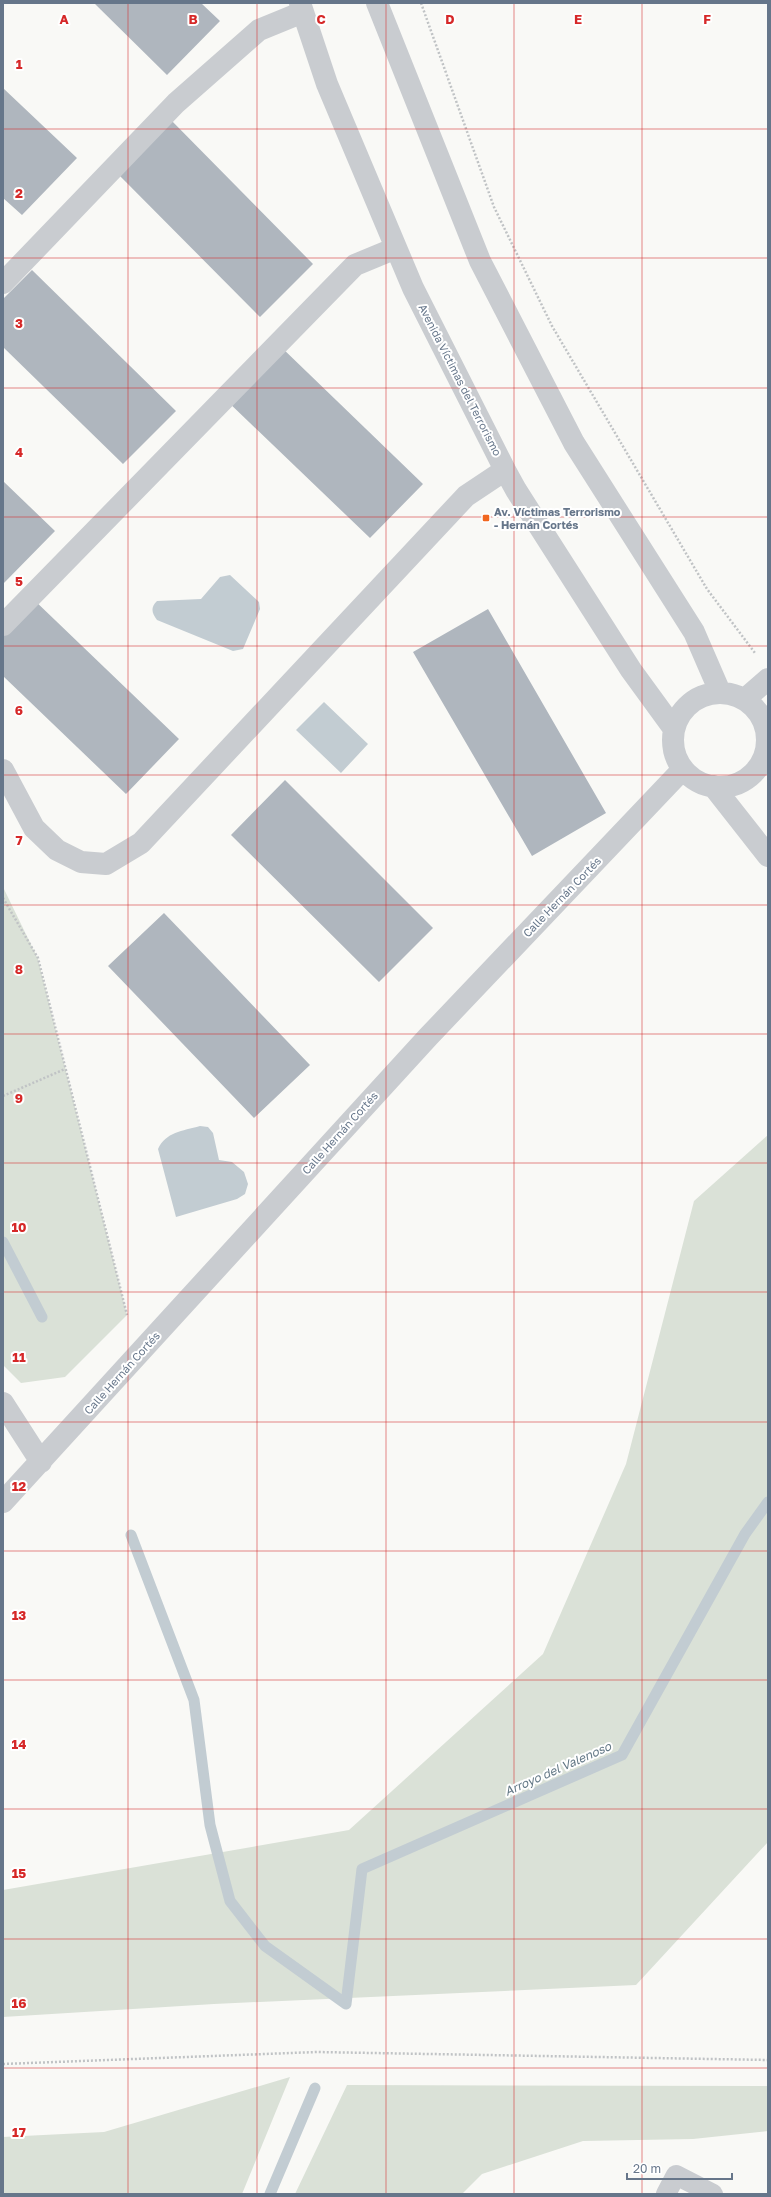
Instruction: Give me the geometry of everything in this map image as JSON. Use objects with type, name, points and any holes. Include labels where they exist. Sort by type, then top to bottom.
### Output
[{"type":"street","points":[[377,3],[480,261],[574,443],[694,632],[720,692]]},
{"type":"street","points":[[3,283],[176,103],[259,30],[302,7]]},
{"type":"street","name":"Avenida Víctimas del Terrorismo","points":[[302,7],[327,84],[413,288],[505,470],[516,490],[631,670],[674,729]]},
{"type":"street","points":[[3,625],[355,266],[396,248]]},
{"type":"street","points":[[3,770],[34,828],[57,850],[81,862],[106,864],[112,861],[141,843],[466,496],[505,470]]},
{"type":"street","points":[[746,699],[768,679]]},
{"type":"street","points":[[720,692],[733,694],[746,699],[760,714],[767,732],[767,754],[755,772],[736,784],[713,786],[702,784],[683,769],[676,757],[673,744],[674,729],[683,710],[700,697],[720,692]]},
{"type":"street","name":"Calle Hernán Cortés","points":[[3,1502],[428,1037],[683,769]]},
{"type":"street","points":[[713,786],[768,856]]},
{"type":"street","points":[[3,1403],[41,1462]]},
{"type":"lane","points":[[666,2194],[676,2175],[713,2194]]},
{"type":"path","points":[[421,3],[494,207],[552,326],[708,589],[759,658]]},
{"type":"path","points":[[3,898],[38,958],[127,1314]]},
{"type":"path","points":[[3,1096],[65,1070]]},
{"type":"path","points":[[3,2064],[318,2052],[768,2060]]},
{"type":"shaded area","points":[[230,575],[259,602],[260,609],[243,649],[233,651],[157,620],[154,615],[152,610],[157,601],[201,599],[220,577]]},
{"type":"shaded area","points":[[324,702],[368,744],[341,773],[296,730]]},
{"type":"shaded area","points":[[3,887],[38,959],[127,1315],[65,1377],[21,1383],[3,1365]]},
{"type":"shaded area","points":[[200,1126],[208,1127],[213,1133],[219,1160],[232,1162],[244,1172],[248,1184],[245,1194],[237,1199],[176,1217],[158,1149],[165,1139],[175,1133]]},
{"type":"shaded area","points":[[768,1135],[768,1842],[636,1985],[214,2004],[3,2017],[3,1890],[349,1830],[543,1654],[626,1464],[694,1201]]},
{"type":"shaded area","points":[[290,2077],[242,2194],[3,2194],[3,2137],[104,2132]]},
{"type":"shaded area","points":[[347,2085],[768,2086],[768,2131],[693,2139],[583,2141],[482,2174],[462,2194],[295,2194]]},
{"type":"building","points":[[94,3],[201,3],[220,21],[167,75]]},
{"type":"building","points":[[3,88],[77,158],[22,215],[3,198]]},
{"type":"building","points":[[168,117],[313,264],[260,317],[114,170]]},
{"type":"building","points":[[32,270],[176,411],[123,464],[3,347],[3,299]]},
{"type":"building","points":[[279,345],[423,484],[370,538],[225,399]]},
{"type":"building","points":[[3,481],[55,531],[3,584]]},
{"type":"building","points":[[31,597],[179,739],[126,794],[3,676],[3,626]]},
{"type":"building","points":[[488,609],[606,813],[532,856],[413,652]]},
{"type":"building","points":[[285,780],[433,928],[379,982],[231,835]]},
{"type":"building","points":[[164,913],[310,1065],[254,1118],[108,966]]},
{"type":"waterway","points":[[3,1242],[42,1317]]},
{"type":"waterway","name":"Arroyo del Valenoso","points":[[131,1535],[194,1700],[210,1825],[230,1901],[265,1946],[346,2004],[362,1869],[622,1755],[745,1534],[768,1502]]},
{"type":"waterway","name":"Arroyo del Valenoso","points":[[270,2194],[315,2088]]},
{"type":"place","name":"Av. Víctimas Terrorismo - Hernán Cortés","points":[[486,518]]}]
